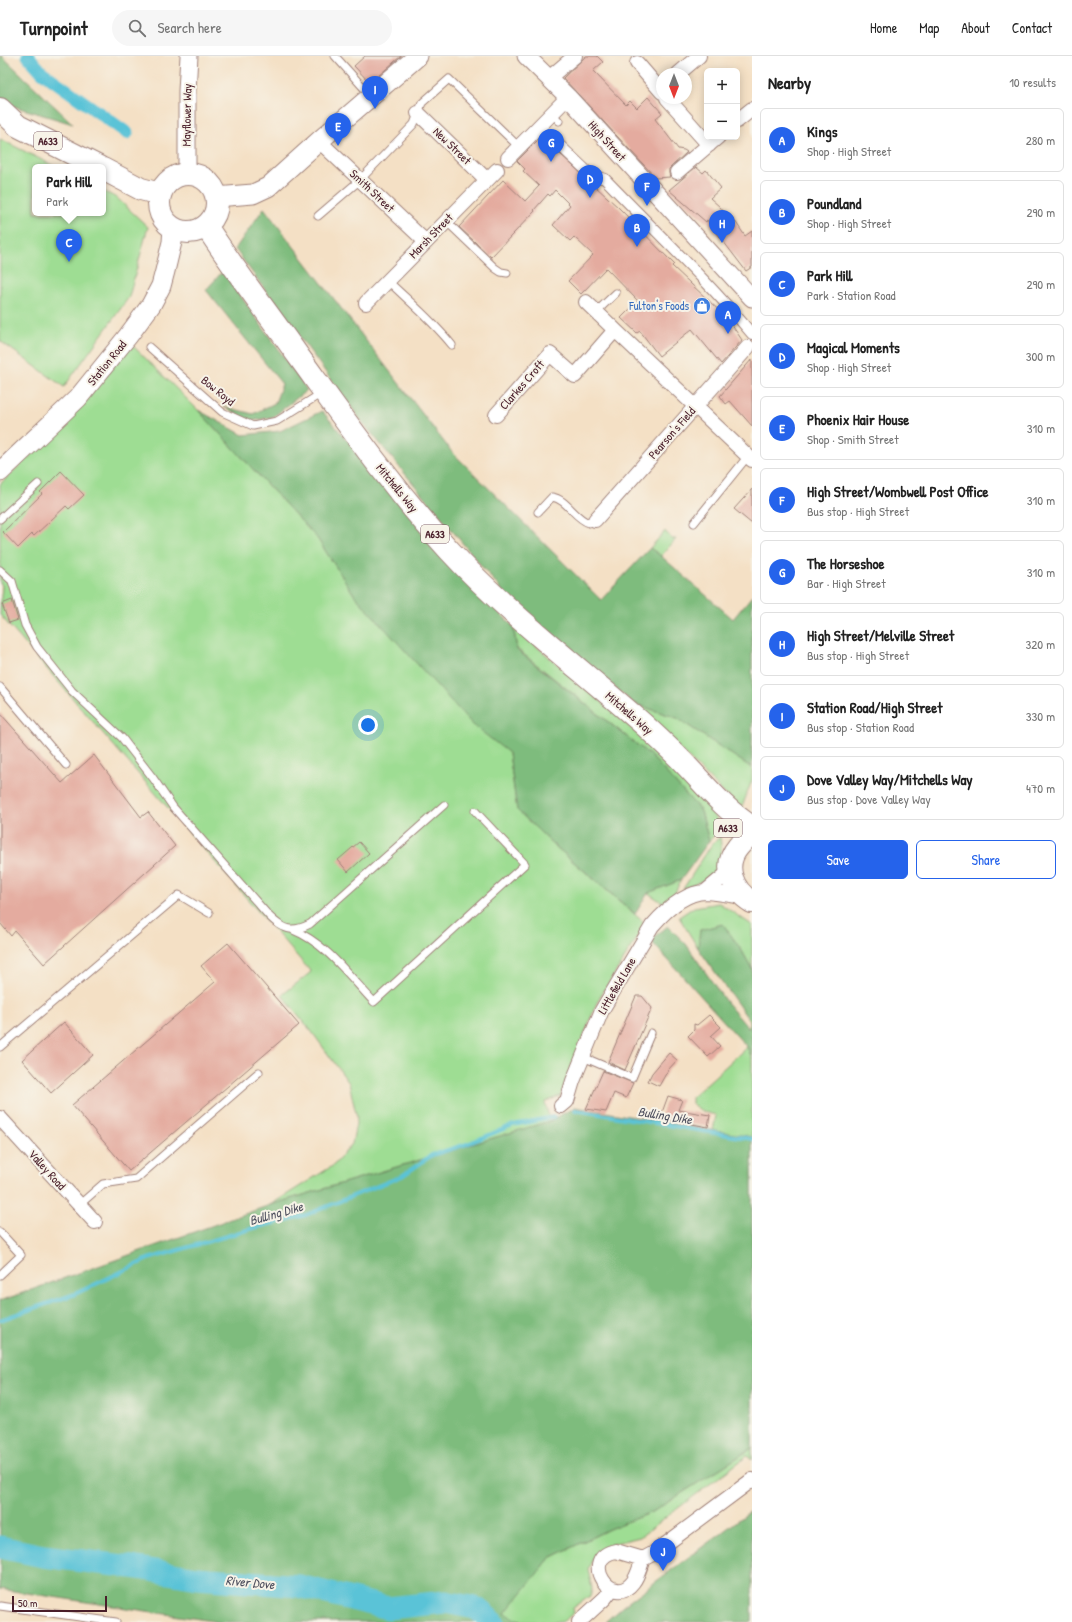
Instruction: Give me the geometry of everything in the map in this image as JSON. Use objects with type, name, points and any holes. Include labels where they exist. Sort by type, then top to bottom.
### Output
[{"type":"main road","points":[[216,197],[253,194],[268,187],[318,141],[418,56]]},
{"type":"main road","name":"A633","points":[[0,110],[18,126],[93,164]]},
{"type":"main road","points":[[106,171],[141,189],[160,194]]},
{"type":"main road","points":[[187,174],[197,176],[206,180],[212,188],[216,197],[215,213],[212,220],[198,231],[190,233],[181,232],[165,222],[160,214],[158,204],[160,194],[164,186],[170,180],[178,176],[187,174]]},
{"type":"main road","name":"Mitchells Way","points":[[206,226],[324,392],[386,476],[451,552],[508,609],[643,724],[678,757],[715,797],[738,818],[752,827]]},
{"type":"main road","name":"Station Road","points":[[0,472],[49,426],[88,386],[151,305],[161,286],[172,242],[173,228]]},
{"type":"main road","name":"Mitchells Way","points":[[715,797],[728,828],[731,842],[732,881],[737,890],[748,900]]},
{"type":"main road","points":[[731,866],[734,852],[744,840],[752,835]]},
{"type":"street","name":"Mayflower Way","points":[[187,174],[187,91],[189,56]]},
{"type":"street","name":"High Street","points":[[526,56],[568,97],[750,290]]},
{"type":"street","points":[[549,78],[575,56]]},
{"type":"street","points":[[685,68],[699,56]]},
{"type":"street","points":[[636,63],[656,84]]},
{"type":"street","points":[[508,158],[519,147],[556,117],[568,97]]},
{"type":"street","points":[[675,104],[714,141],[677,172]]},
{"type":"street","points":[[740,119],[752,109]]},
{"type":"street","name":"New Street","points":[[418,113],[487,180]]},
{"type":"street","points":[[546,138],[548,136],[551,137],[568,155],[593,176],[605,179],[734,312],[750,340]]},
{"type":"street","name":"Smith Street","points":[[318,141],[426,242]]},
{"type":"street","name":"Marsh Street","points":[[366,303],[497,170]]},
{"type":"street","points":[[586,302],[750,458]]},
{"type":"street","name":"Clarkes Croft","points":[[496,414],[550,354],[575,376],[615,330]]},
{"type":"street","name":"Pearson's Field","points":[[595,520],[695,407],[750,340]]},
{"type":"street","name":"Littlefield Lane","points":[[705,892],[731,866]]},
{"type":"street","name":"Littlefield Lane","points":[[562,1106],[567,1101],[573,1081],[602,1010],[652,926],[662,914],[681,901],[693,895],[705,892],[748,900]]},
{"type":"street","name":"Valley Road","points":[[0,1118],[95,1222]]},
{"type":"street","points":[[643,1559],[616,1551],[602,1559],[599,1566],[599,1574],[603,1582],[612,1589],[621,1590],[633,1583],[643,1559],[654,1553],[752,1480]]},
{"type":"street","points":[[579,1622],[605,1598],[612,1589]]},
{"type":"lane","points":[[335,56],[371,96]]},
{"type":"lane","points":[[318,216],[360,180],[414,124],[422,103],[450,79],[519,147]]},
{"type":"lane","points":[[446,221],[495,268],[501,272],[507,272]]},
{"type":"lane","points":[[388,281],[415,308],[437,326],[452,345]]},
{"type":"lane","points":[[596,312],[616,292]]},
{"type":"lane","name":"Bow Royd","points":[[149,347],[222,412],[253,426],[277,421],[324,392]]},
{"type":"lane","points":[[694,524],[750,458]]},
{"type":"lane","points":[[0,519],[38,484]]},
{"type":"lane","points":[[538,512],[552,497],[559,498],[584,521],[589,523],[595,520]]},
{"type":"lane","points":[[0,570],[12,581],[25,625],[37,647],[72,691],[122,738],[173,807],[269,916],[280,926],[309,936],[327,952],[374,1002],[525,864],[475,811]]},
{"type":"lane","points":[[0,687],[66,765]]},
{"type":"lane","points":[[293,930],[310,924],[444,805]]},
{"type":"lane","points":[[0,1047],[179,895],[209,913]]},
{"type":"lane","points":[[583,1057],[632,1078],[651,1032]]},
{"type":"lane","points":[[79,1205],[103,1184],[136,1179],[259,1072]]},
{"type":"lane","points":[[0,1232],[21,1255],[0,1275]]},
{"type":"lane","points":[[0,1606],[116,1622]]},
{"type":"green space","points":[[0,56],[2,56],[73,124],[3,103],[0,99]]},
{"type":"green space","points":[[0,139],[50,164],[32,164],[32,216],[106,216],[106,192],[117,198],[148,227],[129,297],[64,387],[0,341]]},
{"type":"green space","points":[[264,208],[451,451],[601,600],[650,548],[733,619],[752,596],[752,768],[677,718],[633,703],[508,598],[363,423],[235,249]]},
{"type":"green space","points":[[223,271],[307,390],[273,417],[252,421],[222,406],[253,414],[275,403],[282,384],[206,290]]},
{"type":"green space","points":[[131,344],[198,410],[317,538],[355,596],[509,753],[517,810],[555,846],[646,924],[598,1000],[560,1096],[545,1102],[550,1121],[270,1205],[334,1165],[352,1144],[357,1118],[349,1083],[312,1032],[282,995],[311,972],[0,615],[2,585],[0,583],[0,484],[77,411]]},
{"type":"green space","points":[[198,410],[243,435],[280,431],[322,411],[478,591],[513,626],[517,650],[650,755],[701,811],[709,841],[681,880],[648,893],[635,914],[555,846],[517,810],[509,753],[473,725],[355,596],[317,538]]},
{"type":"green space","points":[[665,531],[672,539],[676,539],[661,556],[650,548]]},
{"type":"green space","points":[[513,626],[658,751],[703,798],[719,823],[719,830],[709,841],[701,811],[650,755],[517,649]]},
{"type":"green space","points":[[633,703],[677,718],[752,768],[752,780],[741,810]]},
{"type":"green space","points":[[720,837],[721,859],[715,872],[702,881],[683,889],[712,844]]},
{"type":"green space","points":[[681,880],[674,895],[663,903],[648,893]]},
{"type":"green space","points":[[719,903],[752,925],[752,969],[742,951],[723,924],[700,930],[698,948],[679,917],[694,907]]},
{"type":"green space","points":[[723,924],[742,951],[752,969],[752,1058],[747,1047],[650,940],[668,926],[686,944],[726,1002],[749,1029],[749,1020],[698,948],[700,930]]},
{"type":"green space","points":[[747,1047],[752,1058],[752,1137],[713,1131],[716,1115],[703,1112],[692,1104],[692,1097]]},
{"type":"green space","points":[[575,1107],[752,1137],[752,1448],[654,1511],[609,1529],[550,1558],[505,1613],[522,1622],[219,1622],[0,1589],[0,1301],[270,1205],[550,1121]]},
{"type":"green space","points":[[752,1448],[752,1460],[747,1456],[640,1537],[607,1545],[595,1553],[588,1569],[592,1589],[590,1596],[573,1608],[574,1613],[562,1622],[522,1622],[504,1613],[550,1558],[609,1529],[654,1511]]},
{"type":"green space","points":[[752,1510],[752,1622],[605,1622],[623,1606]]},
{"type":"building","points":[[365,56],[401,56],[370,83],[354,66]]},
{"type":"building","points":[[586,56],[597,56],[603,62],[593,71],[626,105],[630,101],[637,108],[648,97],[662,113],[655,119],[678,149],[687,152],[669,169],[670,177],[656,178],[563,78]]},
{"type":"building","points":[[540,138],[543,144],[549,144],[619,208],[674,264],[672,266],[727,318],[742,340],[721,364],[692,329],[659,356],[640,331],[637,333],[621,318],[638,301],[606,268],[581,294],[568,281],[593,255],[574,237],[570,241],[553,225],[570,205],[555,190],[550,196],[548,194],[534,210],[535,211],[491,257],[459,227],[503,180],[525,201],[539,186],[523,171],[525,169],[517,161]]},
{"type":"building","points":[[696,167],[703,173],[706,170],[721,188],[710,198],[720,207],[730,220],[733,218],[745,236],[752,231],[752,267],[746,271],[707,220],[706,222],[669,190]]},
{"type":"building","points":[[752,359],[752,426],[730,401],[726,404],[720,396]]},
{"type":"building","points":[[61,471],[84,495],[69,509],[66,506],[34,536],[32,534],[18,548],[3,532],[42,494],[40,492]]},
{"type":"building","points":[[752,489],[752,524],[734,509]]},
{"type":"building","points":[[12,600],[18,620],[9,623],[2,604]]},
{"type":"building","points":[[0,713],[62,783],[94,755],[141,817],[148,812],[175,846],[44,964],[15,931],[11,936],[0,923]]},
{"type":"building","points":[[359,842],[369,853],[348,872],[338,860]]},
{"type":"building","points":[[228,943],[299,1025],[129,1171],[72,1105],[215,982],[201,966]]},
{"type":"building","points":[[636,996],[642,996],[652,1008],[625,1070],[608,1062]]},
{"type":"building","points":[[709,1015],[721,1027],[711,1036],[720,1046],[708,1057],[688,1036],[694,1030],[694,1024],[697,1025]]},
{"type":"building","points":[[64,1022],[93,1055],[51,1093],[22,1060]]},
{"type":"building","points":[[669,1053],[677,1060],[668,1070],[659,1086],[648,1081],[652,1073]]},
{"type":"building","points":[[603,1071],[633,1083],[626,1098],[614,1093],[606,1112],[586,1109]]},
{"type":"building","points":[[668,1096],[682,1100],[678,1110],[710,1115],[708,1127],[660,1118]]},
{"type":"waterway","points":[[28,56],[42,72],[127,133]]},
{"type":"waterway","name":"Bulling Dike","points":[[575,1110],[752,1139]]},
{"type":"waterway","name":"Bulling Dike","points":[[0,1320],[75,1294],[148,1259],[254,1228],[306,1215],[402,1176],[432,1155],[467,1144],[513,1125],[554,1117]]},
{"type":"waterway","name":"River Dove","points":[[0,1547],[43,1556],[132,1567],[198,1578],[299,1586],[388,1608],[445,1602],[476,1608],[493,1622]]},
{"type":"place","name":"Station Road/High Street","points":[[375,109]]},
{"type":"place","name":"Phoenix Hair House","points":[[338,146]]},
{"type":"place","name":"The Horseshoe","points":[[551,162]]},
{"type":"place","name":"Magical Moments","points":[[590,198]]},
{"type":"place","name":"High Street/Wombwell Post Office","points":[[647,206]]},
{"type":"place","name":"High Street/Melville Street","points":[[722,243]]},
{"type":"place","name":"Poundland","points":[[637,247]]},
{"type":"place","name":"Park Hill","points":[[69,262]]},
{"type":"place","name":"Fulton's Foods","points":[[702,306]]},
{"type":"place","name":"Kings","points":[[728,334]]},
{"type":"place","name":"Dove Valley Way/Mitchells Way","points":[[663,1571]]}]
